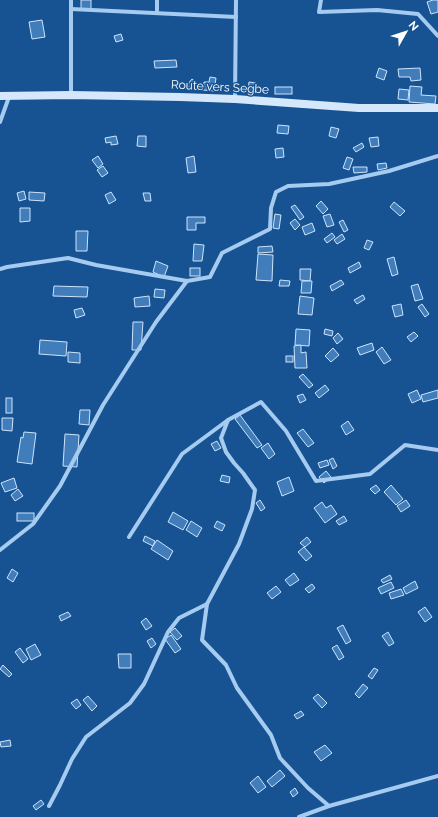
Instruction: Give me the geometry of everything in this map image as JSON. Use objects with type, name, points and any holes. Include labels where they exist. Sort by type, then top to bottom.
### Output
[{"type":"main road","name":"Route vers Segbe","points":[[0,96],[71,94],[235,99],[359,108],[438,108]]},
{"type":"street","points":[[71,0],[71,94]]},
{"type":"street","points":[[157,0],[157,13]]},
{"type":"street","points":[[235,99],[236,0]]},
{"type":"street","points":[[320,0],[319,12],[377,10],[418,14],[438,36]]},
{"type":"street","points":[[71,9],[236,17]]},
{"type":"street","points":[[0,122],[9,96]]},
{"type":"street","points":[[0,269],[68,258],[96,265],[187,281],[210,276],[222,253],[270,229],[271,208],[276,192],[288,186],[329,184],[389,171],[438,156]]},
{"type":"street","points":[[0,550],[33,524],[60,486],[103,404],[156,322],[187,281]]},
{"type":"street","points":[[129,537],[182,454],[228,420],[261,402],[286,431],[316,481],[370,474],[405,445],[438,450]]},
{"type":"street","points":[[228,420],[220,438],[226,452],[255,490],[252,509],[239,544],[207,604],[202,640],[226,665],[237,688],[271,736],[280,758],[308,788],[329,806]]},
{"type":"street","points":[[49,806],[72,759],[86,737],[130,703],[144,684],[168,632],[175,622],[179,618],[207,604]]},
{"type":"street","points":[[299,817],[329,806],[438,776]]},
{"type":"building","points":[[81,0],[91,0],[91,9],[81,9]]},
{"type":"building","points":[[438,0],[438,12],[431,14],[427,2]]},
{"type":"building","points":[[42,20],[45,37],[32,39],[29,22]]},
{"type":"building","points":[[121,34],[123,40],[116,42],[114,36]]},
{"type":"building","points":[[176,60],[177,67],[155,68],[154,61]]},
{"type":"building","points":[[379,68],[387,71],[384,80],[376,77]]},
{"type":"building","points":[[420,68],[421,80],[411,81],[410,77],[399,77],[398,69]]},
{"type":"building","points":[[210,77],[216,78],[214,91],[203,90],[204,82],[209,82]]},
{"type":"building","points":[[192,79],[198,84],[193,90],[187,85]]},
{"type":"building","points":[[249,82],[256,83],[255,92],[248,91]]},
{"type":"building","points":[[410,86],[422,87],[421,95],[436,96],[435,104],[409,102]]},
{"type":"building","points":[[275,87],[292,87],[292,94],[275,94]]},
{"type":"building","points":[[399,89],[409,90],[408,100],[398,99]]},
{"type":"building","points":[[278,125],[289,126],[288,134],[277,133]]},
{"type":"building","points":[[331,127],[339,129],[336,138],[329,136]]},
{"type":"building","points":[[116,136],[118,144],[111,145],[111,142],[106,143],[105,138]]},
{"type":"building","points":[[138,136],[146,136],[146,147],[137,146]]},
{"type":"building","points":[[378,137],[379,146],[371,147],[369,138]]},
{"type":"building","points":[[362,143],[364,147],[356,152],[353,148]]},
{"type":"building","points":[[283,148],[284,157],[276,158],[275,149]]},
{"type":"building","points":[[98,156],[103,164],[98,168],[92,160]]},
{"type":"building","points":[[194,156],[196,172],[188,173],[186,158]]},
{"type":"building","points":[[347,157],[353,159],[349,170],[343,168]]},
{"type":"building","points":[[386,163],[387,168],[378,170],[377,164]]},
{"type":"building","points":[[103,166],[108,173],[102,177],[97,170]]},
{"type":"building","points":[[353,167],[367,167],[367,172],[354,173]]},
{"type":"building","points":[[24,191],[26,199],[19,201],[17,193]]},
{"type":"building","points":[[29,192],[45,193],[44,201],[29,200]]},
{"type":"building","points":[[111,192],[116,200],[109,204],[105,195]]},
{"type":"building","points":[[143,193],[150,193],[151,201],[145,201]]},
{"type":"building","points":[[321,201],[328,209],[323,214],[316,206]]},
{"type":"building","points":[[394,202],[405,211],[400,216],[390,207]]},
{"type":"building","points":[[295,205],[304,217],[300,220],[291,207]]},
{"type":"building","points":[[20,208],[30,208],[30,221],[20,222]]},
{"type":"building","points":[[275,214],[281,215],[279,229],[273,228]]},
{"type":"building","points":[[330,214],[334,225],[327,227],[323,216]]},
{"type":"building","points":[[187,217],[205,217],[205,223],[196,223],[196,230],[187,230]]},
{"type":"building","points":[[295,219],[300,225],[295,230],[290,223]]},
{"type":"building","points":[[343,220],[348,230],[344,232],[339,222]]},
{"type":"building","points":[[312,223],[315,231],[305,235],[302,227]]},
{"type":"building","points":[[76,231],[88,231],[87,251],[76,251]]},
{"type":"building","points":[[332,233],[335,237],[327,243],[324,239]]},
{"type":"building","points":[[342,234],[345,239],[337,244],[334,240]]},
{"type":"building","points":[[367,240],[373,242],[369,250],[364,248]]},
{"type":"building","points":[[194,244],[204,245],[202,261],[193,261]]},
{"type":"building","points":[[272,246],[273,252],[258,253],[258,247]]},
{"type":"building","points":[[258,254],[273,255],[272,281],[256,280]]},
{"type":"building","points":[[394,257],[398,274],[392,276],[387,259]]},
{"type":"building","points":[[156,261],[168,266],[164,277],[153,272]]},
{"type":"building","points":[[359,262],[361,267],[350,273],[348,268]]},
{"type":"building","points":[[190,268],[200,268],[200,276],[190,276]]},
{"type":"building","points":[[300,269],[311,269],[310,281],[300,280]]},
{"type":"building","points":[[280,280],[290,281],[289,286],[279,286]]},
{"type":"building","points":[[341,280],[344,284],[332,291],[330,286]]},
{"type":"building","points":[[302,281],[312,281],[311,293],[301,293]]},
{"type":"building","points":[[418,284],[423,299],[415,301],[411,286]]},
{"type":"building","points":[[54,286],[88,287],[87,297],[53,296]]},
{"type":"building","points":[[155,289],[165,290],[164,298],[154,297]]},
{"type":"building","points":[[363,295],[365,299],[357,304],[354,300]]},
{"type":"building","points":[[149,296],[150,306],[135,307],[134,298]]},
{"type":"building","points":[[300,296],[314,298],[312,315],[298,314]]},
{"type":"building","points":[[401,304],[403,315],[395,317],[392,306]]},
{"type":"building","points":[[422,304],[429,314],[425,317],[418,307]]},
{"type":"building","points":[[82,308],[85,315],[76,318],[74,310]]},
{"type":"building","points":[[133,322],[143,322],[141,350],[132,350]]},
{"type":"building","points":[[296,329],[310,330],[309,346],[295,345]]},
{"type":"building","points":[[325,329],[333,331],[332,336],[324,334]]},
{"type":"building","points":[[414,332],[418,336],[411,342],[407,337]]},
{"type":"building","points":[[338,333],[343,339],[337,344],[333,338]]},
{"type":"building","points":[[40,340],[67,342],[66,356],[39,354]]},
{"type":"building","points":[[372,343],[374,350],[360,355],[357,348]]},
{"type":"building","points":[[301,345],[301,353],[306,352],[307,368],[295,368],[294,346]]},
{"type":"building","points":[[382,347],[391,360],[384,364],[376,352]]},
{"type":"building","points":[[333,348],[339,355],[331,362],[325,356]]},
{"type":"building","points":[[68,352],[80,353],[80,363],[68,362]]},
{"type":"building","points":[[286,356],[293,356],[293,362],[286,362]]},
{"type":"building","points":[[303,374],[313,385],[309,388],[299,377]]},
{"type":"building","points":[[325,385],[329,390],[319,398],[315,393]]},
{"type":"building","points":[[417,390],[421,399],[412,403],[408,394]]},
{"type":"building","points":[[438,390],[438,398],[423,402],[421,395]]},
{"type":"building","points":[[303,394],[306,400],[300,403],[297,396]]},
{"type":"building","points":[[6,398],[12,398],[12,413],[6,413]]},
{"type":"building","points":[[80,410],[90,410],[89,425],[79,424]]},
{"type":"building","points":[[240,415],[262,445],[257,448],[235,419]]},
{"type":"building","points":[[2,418],[13,418],[12,431],[2,430]]},
{"type":"building","points":[[348,421],[354,430],[346,435],[341,426]]},
{"type":"building","points":[[303,429],[314,443],[308,447],[297,433]]},
{"type":"building","points":[[24,432],[36,433],[32,464],[17,462],[21,437],[23,438]]},
{"type":"building","points":[[65,434],[79,435],[77,467],[63,466]]},
{"type":"building","points":[[217,441],[221,448],[215,451],[211,444]]},
{"type":"building","points":[[268,443],[275,454],[269,459],[261,448]]},
{"type":"building","points":[[333,458],[337,466],[333,469],[329,460]]},
{"type":"building","points":[[327,460],[329,465],[320,468],[318,463]]},
{"type":"building","points":[[326,471],[331,477],[324,483],[319,477]]},
{"type":"building","points":[[222,475],[230,477],[229,483],[220,481]]},
{"type":"building","points":[[289,477],[294,491],[282,496],[277,482]]},
{"type":"building","points":[[14,478],[17,488],[5,492],[1,483]]},
{"type":"building","points":[[376,485],[380,490],[375,494],[370,489]]},
{"type":"building","points":[[391,485],[403,499],[396,505],[384,492]]},
{"type":"building","points":[[18,489],[23,496],[15,501],[11,495]]},
{"type":"building","points":[[260,500],[265,508],[261,511],[256,503]]},
{"type":"building","points":[[406,500],[410,506],[401,512],[397,506]]},
{"type":"building","points":[[322,502],[326,508],[331,505],[337,514],[325,523],[314,508]]},
{"type":"building","points":[[173,512],[188,521],[183,530],[168,522]]},
{"type":"building","points":[[17,513],[34,513],[34,521],[17,521]]},
{"type":"building","points":[[344,516],[347,521],[339,525],[336,521]]},
{"type":"building","points":[[191,521],[202,528],[197,537],[186,530]]},
{"type":"building","points":[[217,521],[225,525],[222,531],[214,527]]},
{"type":"building","points":[[145,536],[155,541],[153,546],[143,541]]},
{"type":"building","points":[[307,537],[311,542],[305,547],[300,543]]},
{"type":"building","points":[[157,540],[173,551],[168,560],[151,549]]},
{"type":"building","points":[[304,547],[312,556],[306,561],[298,552]]},
{"type":"building","points":[[12,569],[18,573],[13,582],[7,578]]},
{"type":"building","points":[[294,573],[299,580],[290,586],[285,580]]},
{"type":"building","points":[[390,575],[392,579],[383,583],[381,580]]},
{"type":"building","points":[[415,581],[418,588],[406,594],[403,588]]},
{"type":"building","points":[[391,582],[394,588],[381,594],[378,588]]},
{"type":"building","points":[[312,584],[315,588],[309,593],[305,589]]},
{"type":"building","points":[[276,586],[281,592],[272,599],[267,593]]},
{"type":"building","points":[[401,589],[404,595],[391,599],[389,593]]},
{"type":"building","points":[[425,607],[432,617],[425,622],[418,612]]},
{"type":"building","points":[[68,612],[71,616],[61,621],[59,616]]},
{"type":"building","points":[[146,618],[152,626],[146,630],[141,622]]},
{"type":"building","points":[[343,625],[351,641],[346,644],[337,628]]},
{"type":"building","points":[[175,628],[182,636],[177,640],[170,632]]},
{"type":"building","points":[[388,632],[394,643],[389,646],[382,636]]},
{"type":"building","points":[[171,635],[181,649],[175,653],[165,639]]},
{"type":"building","points":[[152,638],[156,644],[151,648],[147,641]]},
{"type":"building","points":[[35,644],[41,655],[31,660],[26,649]]},
{"type":"building","points":[[337,645],[344,657],[339,660],[332,648]]},
{"type":"building","points":[[20,648],[28,659],[23,663],[15,652]]},
{"type":"building","points":[[118,654],[131,654],[131,668],[119,668]]},
{"type":"building","points":[[3,665],[12,674],[9,677],[0,669]]},
{"type":"building","points":[[374,668],[378,670],[372,679],[368,676]]},
{"type":"building","points":[[363,684],[368,688],[359,698],[355,694]]},
{"type":"building","points":[[318,694],[327,703],[322,708],[313,698]]},
{"type":"building","points":[[88,696],[97,706],[92,711],[83,700]]},
{"type":"building","points":[[77,699],[81,705],[76,709],[71,703]]},
{"type":"building","points":[[301,711],[304,715],[297,719],[294,715]]},
{"type":"building","points":[[10,740],[11,746],[1,747],[0,742]]},
{"type":"building","points":[[325,745],[332,753],[321,761],[314,752]]},
{"type":"building","points":[[280,770],[285,776],[272,787],[267,781]]},
{"type":"building","points":[[258,776],[266,787],[258,793],[250,783]]},
{"type":"building","points":[[295,788],[298,793],[293,797],[290,792]]},
{"type":"building","points":[[41,800],[44,804],[36,810],[33,806]]}]
